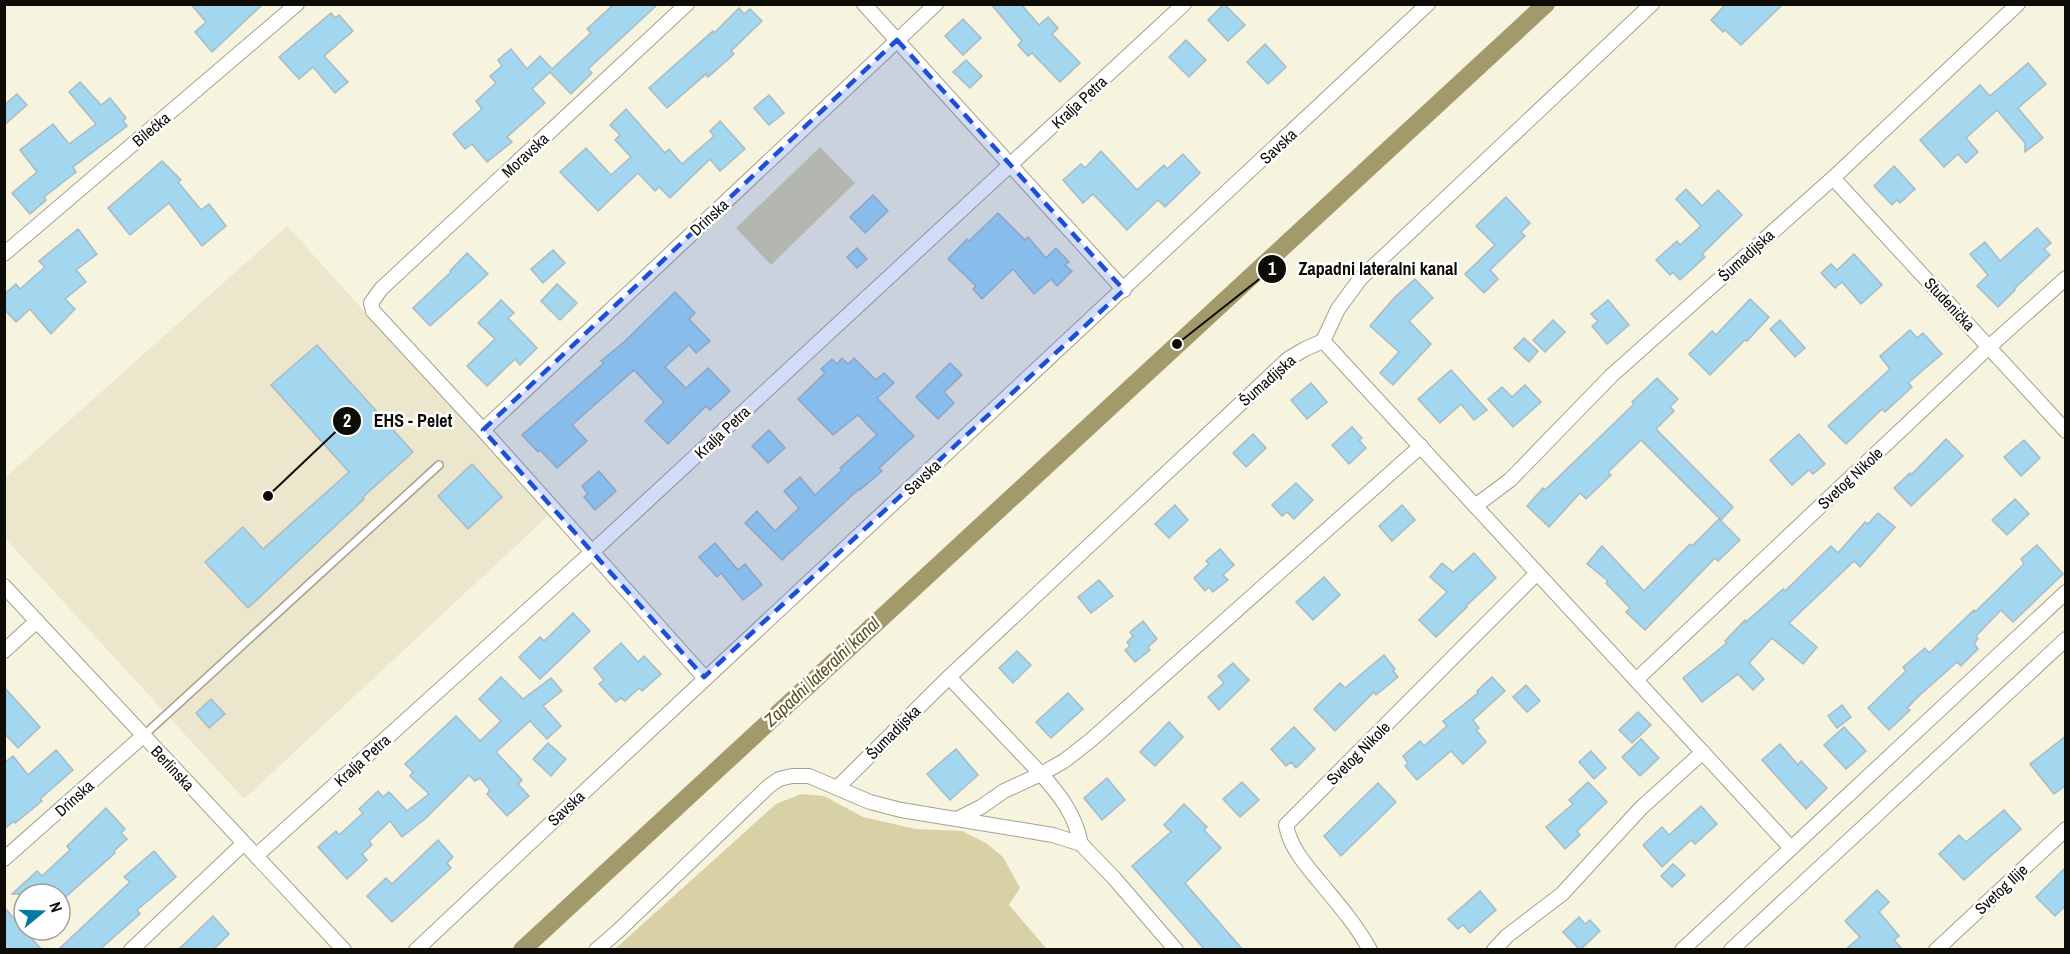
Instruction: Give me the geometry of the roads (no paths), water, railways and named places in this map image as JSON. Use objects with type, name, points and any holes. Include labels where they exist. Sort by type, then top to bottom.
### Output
[{"type":"street","name":"Bilećka","points":[[4,254],[297,4]]},
{"type":"street","name":"Moravska","points":[[483,429],[373,310],[371,303],[381,289],[687,4]]},
{"type":"street","points":[[864,4],[1124,290]]},
{"type":"street","name":"Drinska","points":[[483,429],[936,4]]},
{"type":"street","name":"Kralja Petra","points":[[256,856],[592,552],[1184,4]]},
{"type":"street","name":"Savska","points":[[416,950],[704,677],[1124,290],[1428,4]]},
{"type":"street","points":[[1652,4],[1360,279],[1338,309],[1323,341],[1791,848]]},
{"type":"street","name":"Šumadijska","points":[[1475,506],[1510,480],[1611,376],[1833,178],[2018,4]]},
{"type":"street","name":"Studenička","points":[[1833,178],[2066,431]]},
{"type":"street","name":"Svetog Nikole","points":[[1636,680],[1989,346],[2066,278]]},
{"type":"street","name":"Šumadijska","points":[[838,787],[949,677],[1288,358],[1323,341]]},
{"type":"street","points":[[483,429],[704,677]]},
{"type":"street","points":[[957,819],[981,807],[1004,791],[1064,761],[1091,740],[1420,446]]},
{"type":"street","name":"Svetog Nikole","points":[[1370,950],[1360,932],[1298,855],[1288,835],[1286,825],[1537,573]]},
{"type":"street","name":"Berlinska","points":[[4,586],[344,950]]},
{"type":"street","points":[[1682,950],[2066,592]]},
{"type":"street","points":[[4,651],[36,621]]},
{"type":"street","points":[[1731,950],[2066,639]]},
{"type":"street","points":[[949,677],[1056,790],[1077,824],[1081,844]]},
{"type":"street","name":"Drinska","points":[[4,859],[143,736]]},
{"type":"street","points":[[1494,950],[1507,936],[1562,894],[1641,808],[1703,752]]},
{"type":"street","points":[[596,950],[779,778],[792,776],[809,776],[870,802],[901,810],[1053,835],[1081,844],[1114,878],[1176,950]]},
{"type":"street","name":"Svetog Ilije","points":[[1936,950],[2066,829]]},
{"type":"street","points":[[131,950],[244,843]]},
{"type":"lane","points":[[143,736],[439,465]]},
{"type":"waterway","name":"Zapadni lateralni kanal","points":[[522,950],[1546,4]]},
{"type":"place","name":"Zapadni lateralni kanal","points":[[1177,344]]},
{"type":"place","name":"EHS - Pelet","points":[[268,496]]}]
